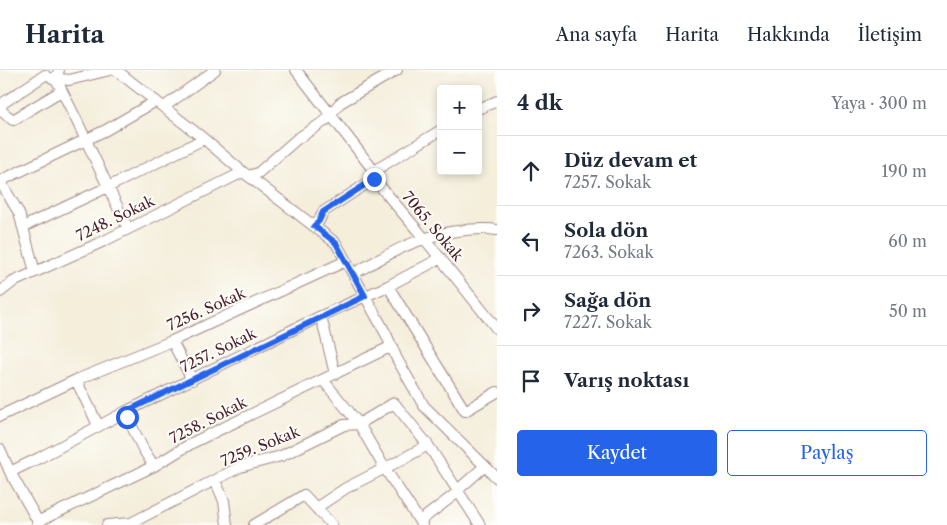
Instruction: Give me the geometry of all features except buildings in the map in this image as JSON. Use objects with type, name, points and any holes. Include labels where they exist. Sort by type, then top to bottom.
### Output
[{"type":"street","points":[[61,91],[13,120],[0,110],[3,103],[43,72],[69,80],[110,70]]},
{"type":"street","points":[[116,70],[336,243],[424,406],[497,478]]},
{"type":"street","name":"7065. Sokak","points":[[296,70],[331,114],[374,175],[497,329]]},
{"type":"street","name":"7248. Sokak","points":[[0,292],[13,282],[104,242],[246,174],[258,172],[297,139],[325,121],[340,103],[397,70]]},
{"type":"street","points":[[35,272],[19,213],[0,181],[160,104],[208,72]]},
{"type":"street","points":[[57,75],[61,91],[86,139],[128,229]]},
{"type":"street","points":[[482,107],[497,101]]},
{"type":"street","points":[[314,226],[319,221],[323,212],[437,133]]},
{"type":"street","points":[[22,225],[27,225],[108,187],[204,139]]},
{"type":"street","points":[[353,274],[388,254],[424,238],[444,232],[489,228],[497,230]]},
{"type":"street","name":"7257. Sokak","points":[[10,472],[98,425],[321,316],[388,286],[441,258]]},
{"type":"street","name":"7256. Sokak","points":[[0,416],[76,380],[172,341],[346,261]]},
{"type":"street","points":[[388,286],[465,411],[497,392]]},
{"type":"street","points":[[321,316],[335,374]]},
{"type":"street","points":[[172,341],[192,380]]},
{"type":"street","name":"7258. Sokak","points":[[39,523],[154,466],[192,442],[392,346]]},
{"type":"street","points":[[76,380],[98,425]]},
{"type":"street","points":[[323,380],[359,424],[384,467],[421,523],[486,466]]},
{"type":"street","name":"7259. Sokak","points":[[107,525],[131,523],[240,467],[281,456],[344,425],[359,424],[394,403],[428,444]]},
{"type":"street","points":[[125,412],[143,449],[154,466]]},
{"type":"street","points":[[316,508],[346,488],[428,444],[480,525]]},
{"type":"street","points":[[0,449],[10,472],[39,523]]},
{"type":"street","points":[[215,480],[224,501],[227,525]]},
{"type":"street","points":[[254,525],[304,495],[332,525]]},
{"type":"route","points":[[127,417],[125,412],[365,296],[336,243],[314,226],[319,221],[323,212],[374,179]]}]
